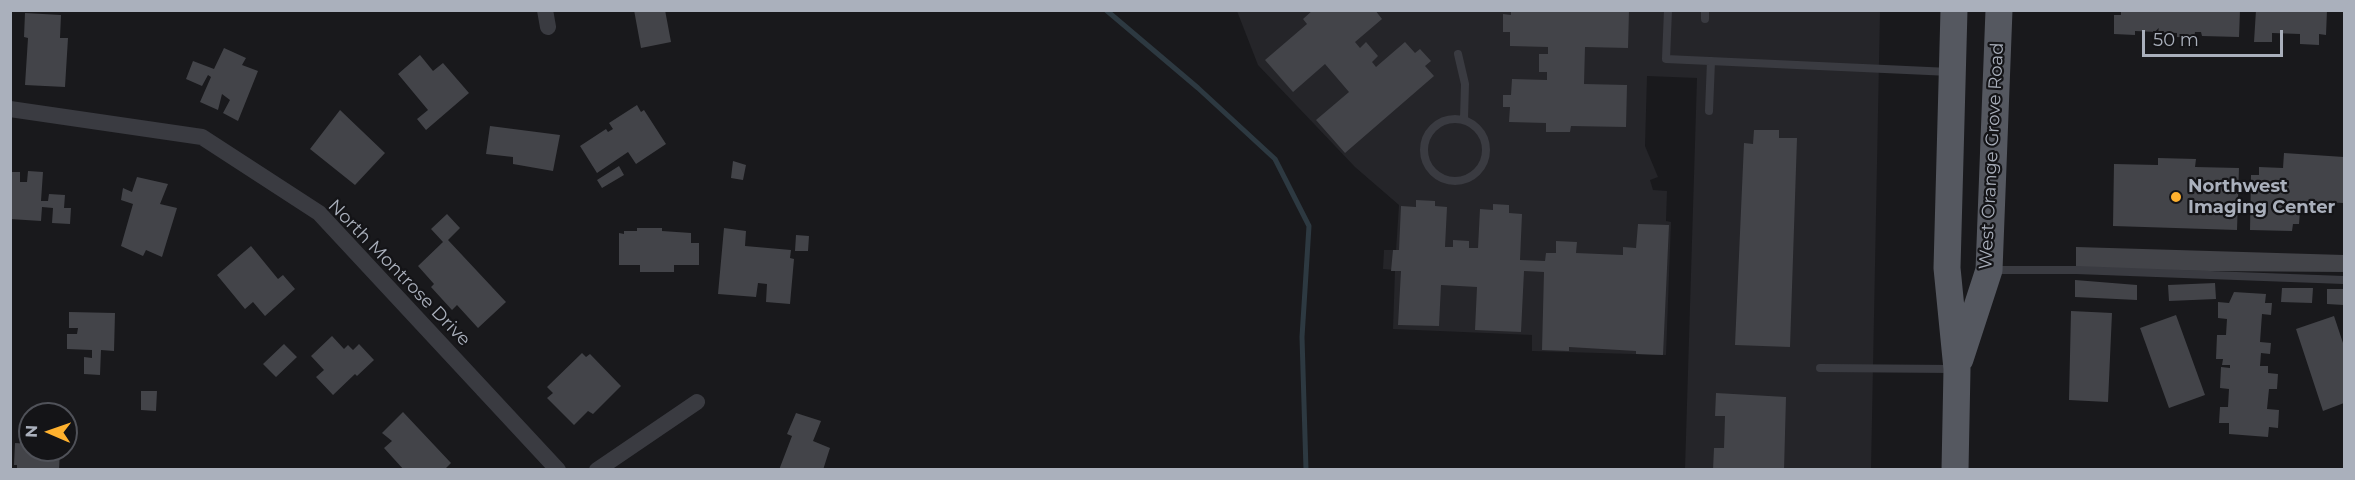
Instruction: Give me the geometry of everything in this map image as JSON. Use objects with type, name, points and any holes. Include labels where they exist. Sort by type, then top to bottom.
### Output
[{"type":"main road","name":"West Orange Grove Road","points":[[1954,10],[1947,268],[1957,369],[1955,470]]},
{"type":"main road","name":"West Orange Grove Road","points":[[1957,369],[1989,270],[1999,10]]},
{"type":"street","name":"North Montrose Drive","points":[[10,109],[202,137],[319,213],[558,470]]},
{"type":"street","points":[[597,470],[697,402]]},
{"type":"lane","points":[[1668,10],[1666,59],[1952,72]]},
{"type":"lane","points":[[1458,54],[1465,84],[1464,119]]},
{"type":"lane","points":[[1709,111],[1711,61]]},
{"type":"lane","points":[[1464,119],[1481,132],[1486,153],[1477,172],[1458,181],[1447,180],[1430,169],[1424,150],[1425,141],[1436,125],[1444,120],[1464,119]]},
{"type":"lane","points":[[1989,270],[2076,270],[2344,280]]},
{"type":"lane","points":[[1820,368],[1957,369]]},
{"type":"shaded area","points":[[1237,11],[1880,11],[1871,469],[1685,469],[1697,78],[1647,76],[1645,146],[1658,177],[1650,180],[1653,190],[1667,191],[1666,221],[1671,222],[1666,355],[1532,351],[1532,335],[1393,329],[1395,270],[1383,269],[1384,250],[1396,250],[1399,205],[1355,167],[1258,65]]},
{"type":"building","points":[[634,10],[665,10],[671,42],[641,48]]},
{"type":"building","points":[[1313,10],[1375,10],[1382,19],[1355,42],[1360,48],[1366,42],[1378,56],[1372,62],[1376,67],[1405,42],[1415,53],[1420,49],[1431,61],[1425,66],[1434,76],[1345,153],[1316,120],[1349,92],[1325,64],[1293,92],[1265,60],[1307,24],[1303,19]]},
{"type":"building","points":[[1511,10],[1629,10],[1628,48],[1585,47],[1584,84],[1627,85],[1626,127],[1571,126],[1570,132],[1546,132],[1546,123],[1509,122],[1510,107],[1503,107],[1503,95],[1511,95],[1512,79],[1547,80],[1547,72],[1539,72],[1539,54],[1548,54],[1548,47],[1510,46],[1510,32],[1503,32],[1503,14],[1511,15]]},
{"type":"building","points":[[2121,10],[2240,10],[2239,37],[2202,36],[2201,32],[2195,32],[2194,38],[2177,37],[2177,33],[2135,31],[2135,35],[2114,34],[2114,15],[2121,15]]},
{"type":"building","points":[[2256,10],[2327,10],[2326,35],[2319,34],[2319,45],[2300,44],[2300,34],[2272,33],[2272,42],[2254,42]]},
{"type":"building","points":[[25,13],[61,15],[60,38],[68,38],[65,87],[25,85],[28,38],[24,37]]},
{"type":"building","points":[[224,48],[246,58],[242,65],[258,71],[238,121],[223,113],[230,100],[222,94],[218,110],[200,102],[211,77],[208,75],[202,86],[186,79],[193,61],[214,69]]},
{"type":"building","points":[[420,55],[433,71],[443,63],[469,93],[426,130],[417,119],[428,110],[398,74]]},
{"type":"building","points":[[637,105],[641,112],[644,110],[666,144],[636,164],[628,152],[597,173],[580,146],[606,129],[608,132],[613,129],[609,123]]},
{"type":"building","points":[[340,110],[385,153],[355,185],[310,149]]},
{"type":"building","points":[[490,126],[560,135],[553,171],[513,164],[513,157],[486,154]]},
{"type":"building","points":[[1754,130],[1779,130],[1779,138],[1797,138],[1790,347],[1735,345],[1744,143],[1753,144]]},
{"type":"building","points":[[2284,153],[2344,157],[2344,203],[2293,201],[2293,211],[2300,211],[2299,224],[2293,224],[2292,231],[2250,230],[2251,175],[2259,175],[2259,167],[2283,168]]},
{"type":"building","name":"Northwest Imaging Center","points":[[2158,158],[2196,159],[2195,167],[2239,168],[2237,230],[2113,226],[2114,164],[2158,165]]},
{"type":"building","points":[[733,161],[746,165],[743,180],[731,178]]},
{"type":"building","points":[[619,166],[624,175],[602,188],[597,180]]},
{"type":"building","points":[[28,171],[43,172],[41,201],[48,201],[49,194],[65,195],[64,208],[71,208],[70,224],[52,223],[53,208],[42,207],[41,221],[10,219],[10,172],[20,172],[20,182],[27,182]]},
{"type":"building","points":[[137,177],[168,184],[160,204],[177,208],[162,257],[146,250],[143,256],[121,246],[133,204],[121,200],[123,188],[132,192]]},
{"type":"building","points":[[1416,200],[1435,201],[1435,206],[1447,207],[1445,247],[1453,247],[1453,240],[1469,241],[1469,248],[1478,248],[1480,209],[1493,210],[1493,204],[1509,205],[1509,213],[1522,214],[1520,260],[1545,261],[1546,253],[1556,253],[1556,241],[1577,242],[1576,253],[1623,255],[1623,247],[1636,248],[1638,224],[1669,225],[1663,355],[1569,347],[1569,351],[1542,350],[1544,272],[1524,271],[1521,332],[1475,330],[1477,287],[1441,285],[1439,326],[1398,325],[1401,271],[1391,271],[1393,250],[1399,250],[1401,206],[1416,207]]},
{"type":"building","points":[[447,214],[460,228],[448,240],[506,302],[478,328],[457,305],[452,310],[431,287],[434,284],[418,266],[443,242],[431,229]]},
{"type":"building","points":[[637,228],[662,228],[662,231],[691,233],[691,243],[699,243],[699,265],[674,265],[674,272],[640,272],[640,265],[619,265],[619,233],[637,231]]},
{"type":"building","points":[[724,228],[746,231],[745,246],[791,250],[790,258],[794,259],[790,304],[766,302],[767,284],[758,283],[756,297],[718,294]]},
{"type":"building","points":[[796,235],[809,236],[808,251],[795,251]]},
{"type":"building","points":[[251,246],[278,279],[283,275],[295,289],[265,316],[253,302],[245,309],[217,275]]},
{"type":"building","points":[[2076,247],[2344,255],[2344,272],[2076,270]]},
{"type":"building","points":[[2075,280],[2137,285],[2137,300],[2075,297]]},
{"type":"building","points":[[2215,283],[2216,299],[2169,301],[2168,285]]},
{"type":"building","points":[[2282,288],[2313,288],[2312,303],[2281,302]]},
{"type":"building","points":[[2327,289],[2344,289],[2344,305],[2327,304]]},
{"type":"building","points":[[2234,292],[2266,294],[2265,303],[2272,303],[2271,315],[2262,314],[2260,342],[2271,343],[2270,354],[2261,353],[2260,366],[2268,366],[2268,373],[2278,374],[2277,389],[2269,389],[2267,409],[2279,410],[2278,428],[2269,427],[2268,437],[2229,434],[2229,423],[2219,423],[2220,407],[2228,407],[2229,389],[2220,388],[2221,367],[2230,368],[2230,365],[2222,365],[2223,359],[2216,359],[2217,335],[2226,335],[2227,319],[2218,318],[2218,302],[2229,303]]},
{"type":"building","points":[[2071,311],[2112,313],[2108,402],[2069,400]]},
{"type":"building","points":[[69,312],[115,313],[114,351],[101,350],[100,375],[84,374],[84,357],[92,358],[92,350],[67,349],[67,334],[77,334],[78,328],[69,328]]},
{"type":"building","points":[[2176,315],[2205,395],[2169,408],[2140,328]]},
{"type":"building","points":[[2334,316],[2344,346],[2344,403],[2323,411],[2296,329]]},
{"type":"building","points":[[332,336],[344,349],[348,345],[353,350],[359,344],[374,360],[333,395],[316,377],[324,370],[311,356]]},
{"type":"building","points":[[284,344],[297,357],[276,377],[263,364]]},
{"type":"building","points":[[582,353],[586,357],[590,354],[621,386],[593,414],[588,411],[574,425],[547,398],[553,393],[547,387]]},
{"type":"building","points":[[141,391],[157,391],[156,411],[141,410]]},
{"type":"building","points":[[1716,393],[1786,397],[1784,470],[1713,470],[1714,448],[1724,448],[1725,416],[1715,416]]},
{"type":"building","points":[[403,412],[451,463],[444,470],[404,470],[384,448],[392,441],[382,433]]},
{"type":"building","points":[[796,413],[821,421],[813,441],[830,448],[823,470],[779,470],[792,436],[787,434]]},
{"type":"building","points":[[15,443],[18,443],[18,462],[59,462],[59,470],[17,470],[17,465],[14,465]]},
{"type":"waterway","points":[[1106,10],[1198,88],[1275,159],[1309,226],[1302,337],[1306,470]]},
{"type":"place","name":"Northwest Imaging Center","points":[[2176,197]]}]
